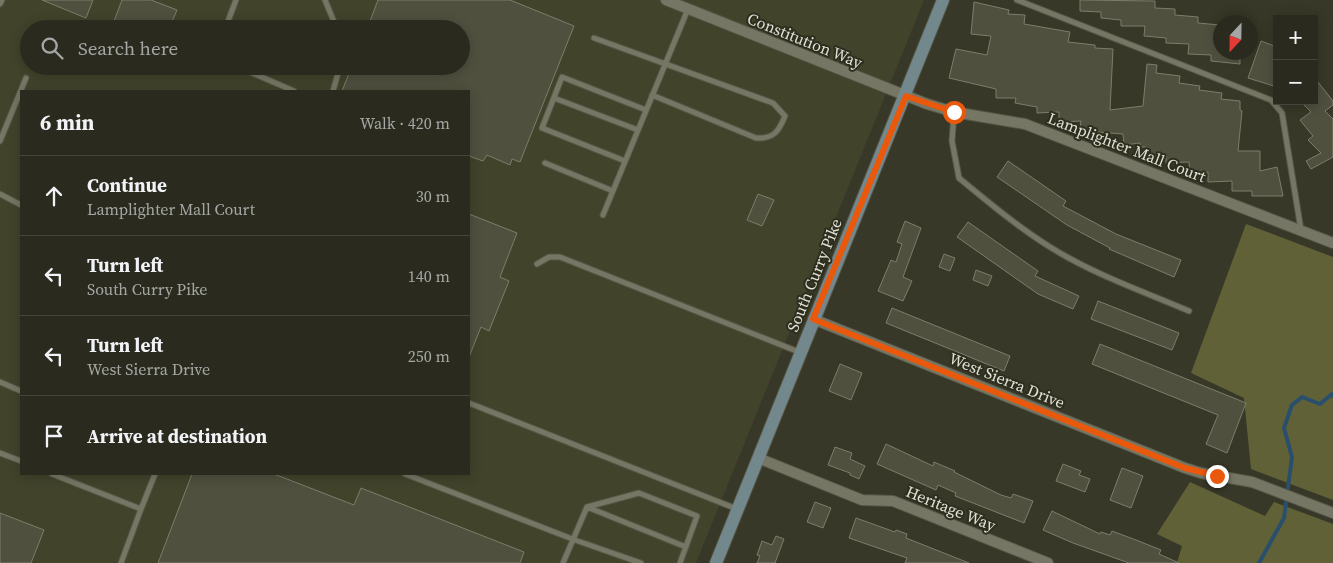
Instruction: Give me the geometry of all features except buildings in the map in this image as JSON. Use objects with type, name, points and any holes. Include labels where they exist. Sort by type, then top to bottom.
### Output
[{"type":"main road","name":"South Curry Pike","points":[[716,563],[813,319],[906,96],[943,0]]},
{"type":"street","name":"Constitution Way","points":[[666,0],[906,96]]},
{"type":"street","name":"Lamplighter Mall Court","points":[[906,96],[954,112],[1025,124],[1333,243]]},
{"type":"street","name":"West Sierra Drive","points":[[813,319],[1185,468],[1201,473],[1252,482],[1333,513]]},
{"type":"street","name":"Heritage Way","points":[[758,458],[862,500],[893,501],[1048,563]]},
{"type":"lane","points":[[0,4],[2,0]]},
{"type":"lane","points":[[228,20],[236,0]]},
{"type":"lane","points":[[325,0],[333,20]]},
{"type":"lane","points":[[1017,0],[1272,100],[1279,106],[1282,113],[1301,231]]},
{"type":"lane","points":[[603,215],[688,9]]},
{"type":"lane","points":[[594,38],[773,102],[785,116],[778,132],[766,138],[756,138],[652,95]]},
{"type":"lane","points":[[257,75],[292,90]]},
{"type":"lane","points":[[333,90],[337,75]]},
{"type":"lane","points":[[625,161],[542,128],[562,77],[646,110]]},
{"type":"lane","points":[[21,90],[26,78]]},
{"type":"lane","points":[[0,140],[20,92]]},
{"type":"lane","points":[[554,98],[638,130]]},
{"type":"lane","points":[[954,112],[952,141],[959,178],[1050,248],[1103,274],[1189,311]]},
{"type":"lane","points":[[544,163],[612,191]]},
{"type":"lane","points":[[0,194],[20,204]]},
{"type":"lane","points":[[537,264],[549,257],[560,257],[800,352]]},
{"type":"lane","points":[[0,382],[20,391]]},
{"type":"lane","points":[[470,403],[737,510]]},
{"type":"lane","points":[[0,453],[20,461]]},
{"type":"lane","points":[[55,475],[141,509]]},
{"type":"lane","points":[[121,563],[155,475]]},
{"type":"lane","points":[[409,475],[573,540],[641,563]]},
{"type":"lane","points":[[586,507],[639,493],[697,516],[680,563]]},
{"type":"lane","points":[[564,563],[586,507]]},
{"type":"lane","points":[[586,507],[686,547]]},
{"type":"shaded area","points":[[0,0],[924,0],[696,563],[0,563]]},
{"type":"shaded area","points":[[1246,224],[1333,257],[1333,500],[1251,469],[1244,398],[1191,373]]},
{"type":"shaded area","points":[[1190,482],[1265,516],[1274,502],[1333,524],[1333,563],[1177,563],[1182,546],[1157,534]]},
{"type":"waterway","points":[[1259,563],[1284,518],[1292,457],[1284,428],[1292,405],[1302,397],[1320,404],[1332,394],[1333,396]]},
{"type":"route","points":[[954,112],[906,96],[813,319],[1185,468],[1217,476]]}]
